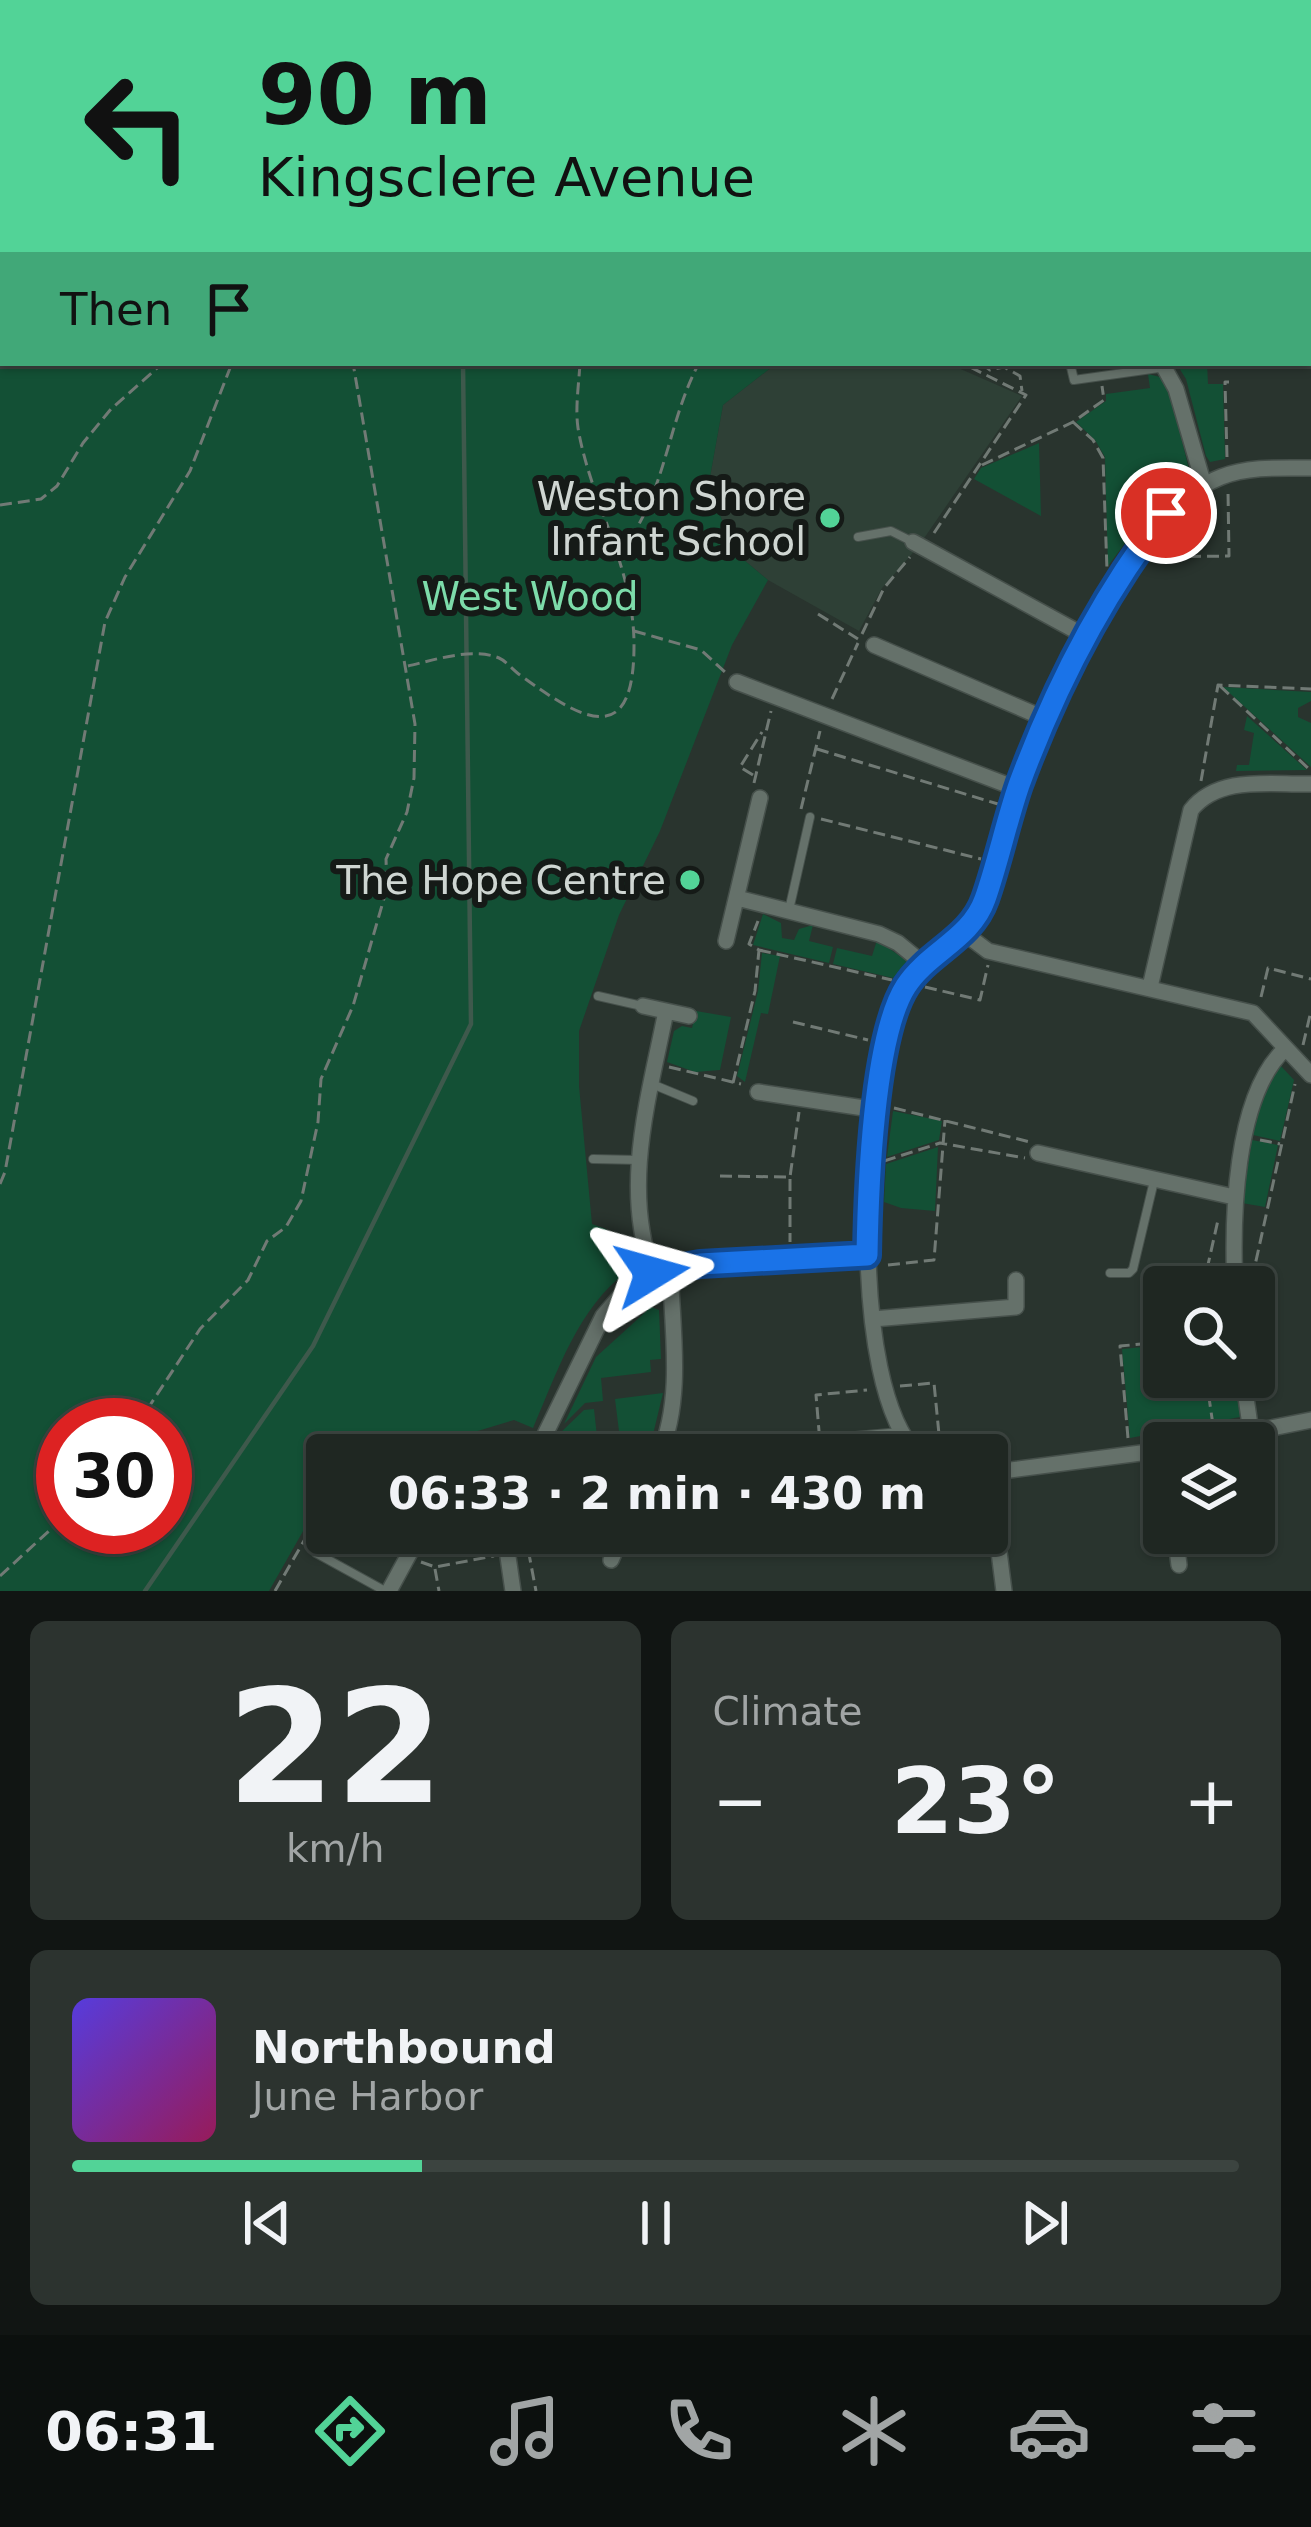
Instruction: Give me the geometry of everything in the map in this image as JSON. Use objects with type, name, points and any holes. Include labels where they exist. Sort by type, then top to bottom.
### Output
[{"type":"street","points":[[1166,366],[1204,485]]},
{"type":"street","points":[[900,1432],[885,1388],[867,1261],[870,1160],[894,1012],[908,983],[964,932],[985,901],[1018,789],[1046,719],[1087,637],[1166,513],[1204,485],[1243,470],[1311,468]]},
{"type":"street","points":[[919,545],[1087,637]]},
{"type":"street","points":[[867,643],[1046,719]]},
{"type":"street","points":[[736,682],[1018,789]]},
{"type":"street","points":[[1150,987],[1191,810],[1201,798],[1227,786],[1311,784]]},
{"type":"street","points":[[726,941],[760,798]]},
{"type":"street","points":[[737,898],[878,934],[898,943],[926,966]]},
{"type":"street","points":[[964,932],[992,952],[1256,1016],[1305,1070]]},
{"type":"street","points":[[644,1006],[688,1016]]},
{"type":"street","points":[[652,1273],[638,1220],[640,1160],[666,1011]]},
{"type":"street","points":[[1235,1266],[1234,1200],[1246,1137],[1260,1082],[1268,1065],[1285,1049]]},
{"type":"street","points":[[758,1092],[877,1107]]},
{"type":"street","points":[[1038,1153],[1234,1200]]},
{"type":"street","points":[[546,1434],[603,1316],[621,1295],[652,1273],[670,1267],[790,1260],[867,1261]]},
{"type":"street","points":[[668,1434],[674,1390],[670,1267]]},
{"type":"street","points":[[873,1319],[1016,1307],[1016,1280]]},
{"type":"street","points":[[1275,1428],[1311,1421]]},
{"type":"street","points":[[1008,1471],[1143,1455]]},
{"type":"street","points":[[508,1554],[513,1591]]},
{"type":"street","points":[[610,1560],[613,1554]]},
{"type":"street","points":[[999,1554],[1004,1591]]},
{"type":"street","points":[[1177,1554],[1179,1565]]},
{"type":"street","points":[[387,1591],[409,1555]]},
{"type":"lane","points":[[1071,366],[1074,380],[1166,366]]},
{"type":"lane","points":[[858,537],[891,531],[919,545]]},
{"type":"lane","points":[[788,912],[810,817]]},
{"type":"lane","points":[[598,996],[644,1006]]},
{"type":"lane","points":[[652,1084],[693,1101]]},
{"type":"lane","points":[[593,1159],[640,1160]]},
{"type":"lane","points":[[1109,1273],[1129,1274],[1133,1269],[1154,1179]]},
{"type":"lane","points":[[878,1434],[900,1432]]},
{"type":"lane","points":[[318,1554],[387,1591]]},
{"type":"path","points":[[0,506],[41,499],[57,486],[82,442],[160,366]]},
{"type":"path","points":[[0,1184],[105,622],[125,577],[190,471],[231,366]]},
{"type":"path","points":[[155,1398],[200,1329],[248,1280],[267,1241],[286,1227],[301,1201],[318,1122],[321,1079],[353,1006],[387,888],[386,859],[407,812],[414,778],[415,724],[354,366]]},
{"type":"path","points":[[406,666],[452,655],[498,657],[568,708],[590,718],[607,718],[621,708],[630,692],[631,600],[578,426],[580,366]]},
{"type":"path","points":[[617,555],[633,537],[660,483],[675,419],[698,366]]},
{"type":"path","points":[[968,366],[1026,394],[980,465],[884,588],[867,643],[824,717],[800,814],[996,863]]},
{"type":"path","points":[[985,366],[991,370],[1004,367],[1020,376],[1022,392]]},
{"type":"path","points":[[1134,558],[1229,556],[1225,382],[1229,382]]},
{"type":"path","points":[[980,465],[1073,422],[1104,400]]},
{"type":"path","points":[[1073,422],[1093,440],[1103,458],[1107,574],[1118,584]]},
{"type":"path","points":[[818,614],[867,643]]},
{"type":"path","points":[[634,631],[701,650],[736,682]]},
{"type":"path","points":[[1219,685],[1311,689]]},
{"type":"path","points":[[1219,685],[1311,771]]},
{"type":"path","points":[[1201,784],[1219,685]]},
{"type":"path","points":[[760,798],[752,793],[775,698]]},
{"type":"path","points":[[756,777],[740,767],[766,725]]},
{"type":"path","points":[[816,749],[1012,809]]},
{"type":"path","points":[[764,906],[749,944],[759,950],[980,1000],[992,952]]},
{"type":"path","points":[[734,1082],[755,991],[759,950]]},
{"type":"path","points":[[1256,1016],[1268,968],[1311,979]]},
{"type":"path","points":[[1255,1266],[1281,1144],[1305,1070],[1311,1011]]},
{"type":"path","points":[[793,1022],[887,1044]]},
{"type":"path","points":[[656,1063],[758,1092]]},
{"type":"path","points":[[790,1260],[790,1178],[800,1099]]},
{"type":"path","points":[[870,1160],[882,1161],[940,1143],[1021,1160],[1038,1153],[1027,1139],[877,1107]]},
{"type":"path","points":[[867,1261],[934,1260],[945,1120]]},
{"type":"path","points":[[1246,1137],[1281,1144]]},
{"type":"path","points":[[720,1176],[790,1178]]},
{"type":"path","points":[[1207,1266],[1221,1205],[1234,1200]]},
{"type":"path","points":[[1130,1456],[1120,1346],[1143,1344]]},
{"type":"path","points":[[819,1434],[816,1395],[934,1383],[939,1434]]},
{"type":"path","points":[[275,1591],[306,1537]]},
{"type":"path","points":[[0,1576],[36,1543]]},
{"type":"path","points":[[409,1555],[435,1568],[475,1554]]},
{"type":"path","points":[[529,1554],[536,1591]]},
{"type":"path","points":[[435,1568],[439,1591]]},
{"type":"shaded area","name":"Weston Shore Infant School","points":[[773,366],[954,366],[1022,396],[918,547],[882,588],[859,631],[768,580],[737,554],[708,488],[723,405]]},
{"type":"green space","name":"West Wood","points":[[0,366],[773,366],[723,405],[708,488],[737,554],[768,580],[732,645],[660,831],[619,915],[579,1031],[579,1086],[592,1224],[606,1229],[617,1261],[635,1256],[634,1266],[585,1318],[533,1428],[514,1420],[468,1434],[306,1434],[306,1526],[269,1591],[0,1591]]},
{"type":"green space","points":[[1178,366],[1207,366],[1208,384],[1223,384],[1225,459],[1210,462],[1206,456],[1186,379]]},
{"type":"green space","points":[[1148,374],[1160,377],[1169,390],[1190,473],[1159,497],[1108,566],[1105,457],[1076,422],[1106,401],[1106,394],[1150,388]]},
{"type":"green space","points":[[1039,443],[1041,516],[974,479],[981,468]]},
{"type":"green space","points":[[1223,687],[1311,692],[1311,701],[1298,708],[1298,717],[1311,723],[1311,767]]},
{"type":"green space","points":[[1247,716],[1307,770],[1236,771],[1237,765],[1249,765],[1254,733],[1244,730]]},
{"type":"green space","points":[[763,914],[781,923],[782,938],[794,940],[799,929],[813,925],[809,941],[833,947],[829,963],[753,945]]},
{"type":"green space","points":[[877,940],[907,961],[893,978],[833,964],[837,948],[872,956]]},
{"type":"green space","points":[[762,953],[780,956],[768,1014],[761,1013],[745,1082],[737,1076],[758,991]]},
{"type":"green space","points":[[696,1011],[731,1017],[720,1070],[695,1072],[667,1062],[674,1031],[682,1026],[692,1028]]},
{"type":"green space","points":[[1280,1065],[1294,1080],[1280,1141],[1253,1135],[1265,1088]]},
{"type":"green space","points":[[893,1111],[942,1121],[939,1140],[887,1157]]},
{"type":"green space","points":[[1252,1140],[1278,1145],[1265,1207],[1242,1203]]},
{"type":"green space","points":[[938,1147],[935,1211],[884,1202],[886,1164]]},
{"type":"green space","points":[[651,1307],[659,1310],[661,1359],[650,1360],[651,1372],[601,1378],[603,1401],[585,1403],[564,1424],[596,1357]]},
{"type":"green space","points":[[1143,1347],[1143,1398],[1238,1398],[1240,1417],[1214,1422],[1143,1422],[1143,1436],[1130,1438],[1122,1349]]},
{"type":"green space","points":[[663,1393],[653,1434],[619,1434],[615,1399]]},
{"type":"green space","points":[[594,1409],[597,1434],[559,1434],[584,1410]]},
{"type":"waterway","points":[[145,1591],[313,1346],[471,1024],[463,366]]},
{"type":"place","name":"Weston Shore Infant School","points":[[830,518]]},
{"type":"place","name":"The Hope Centre","points":[[690,880]]},
{"type":"route","points":[[652,1273],[700,1264],[867,1255],[870,1160],[894,1012],[908,983],[977,918],[1046,719],[1102,610],[1166,513]]}]
